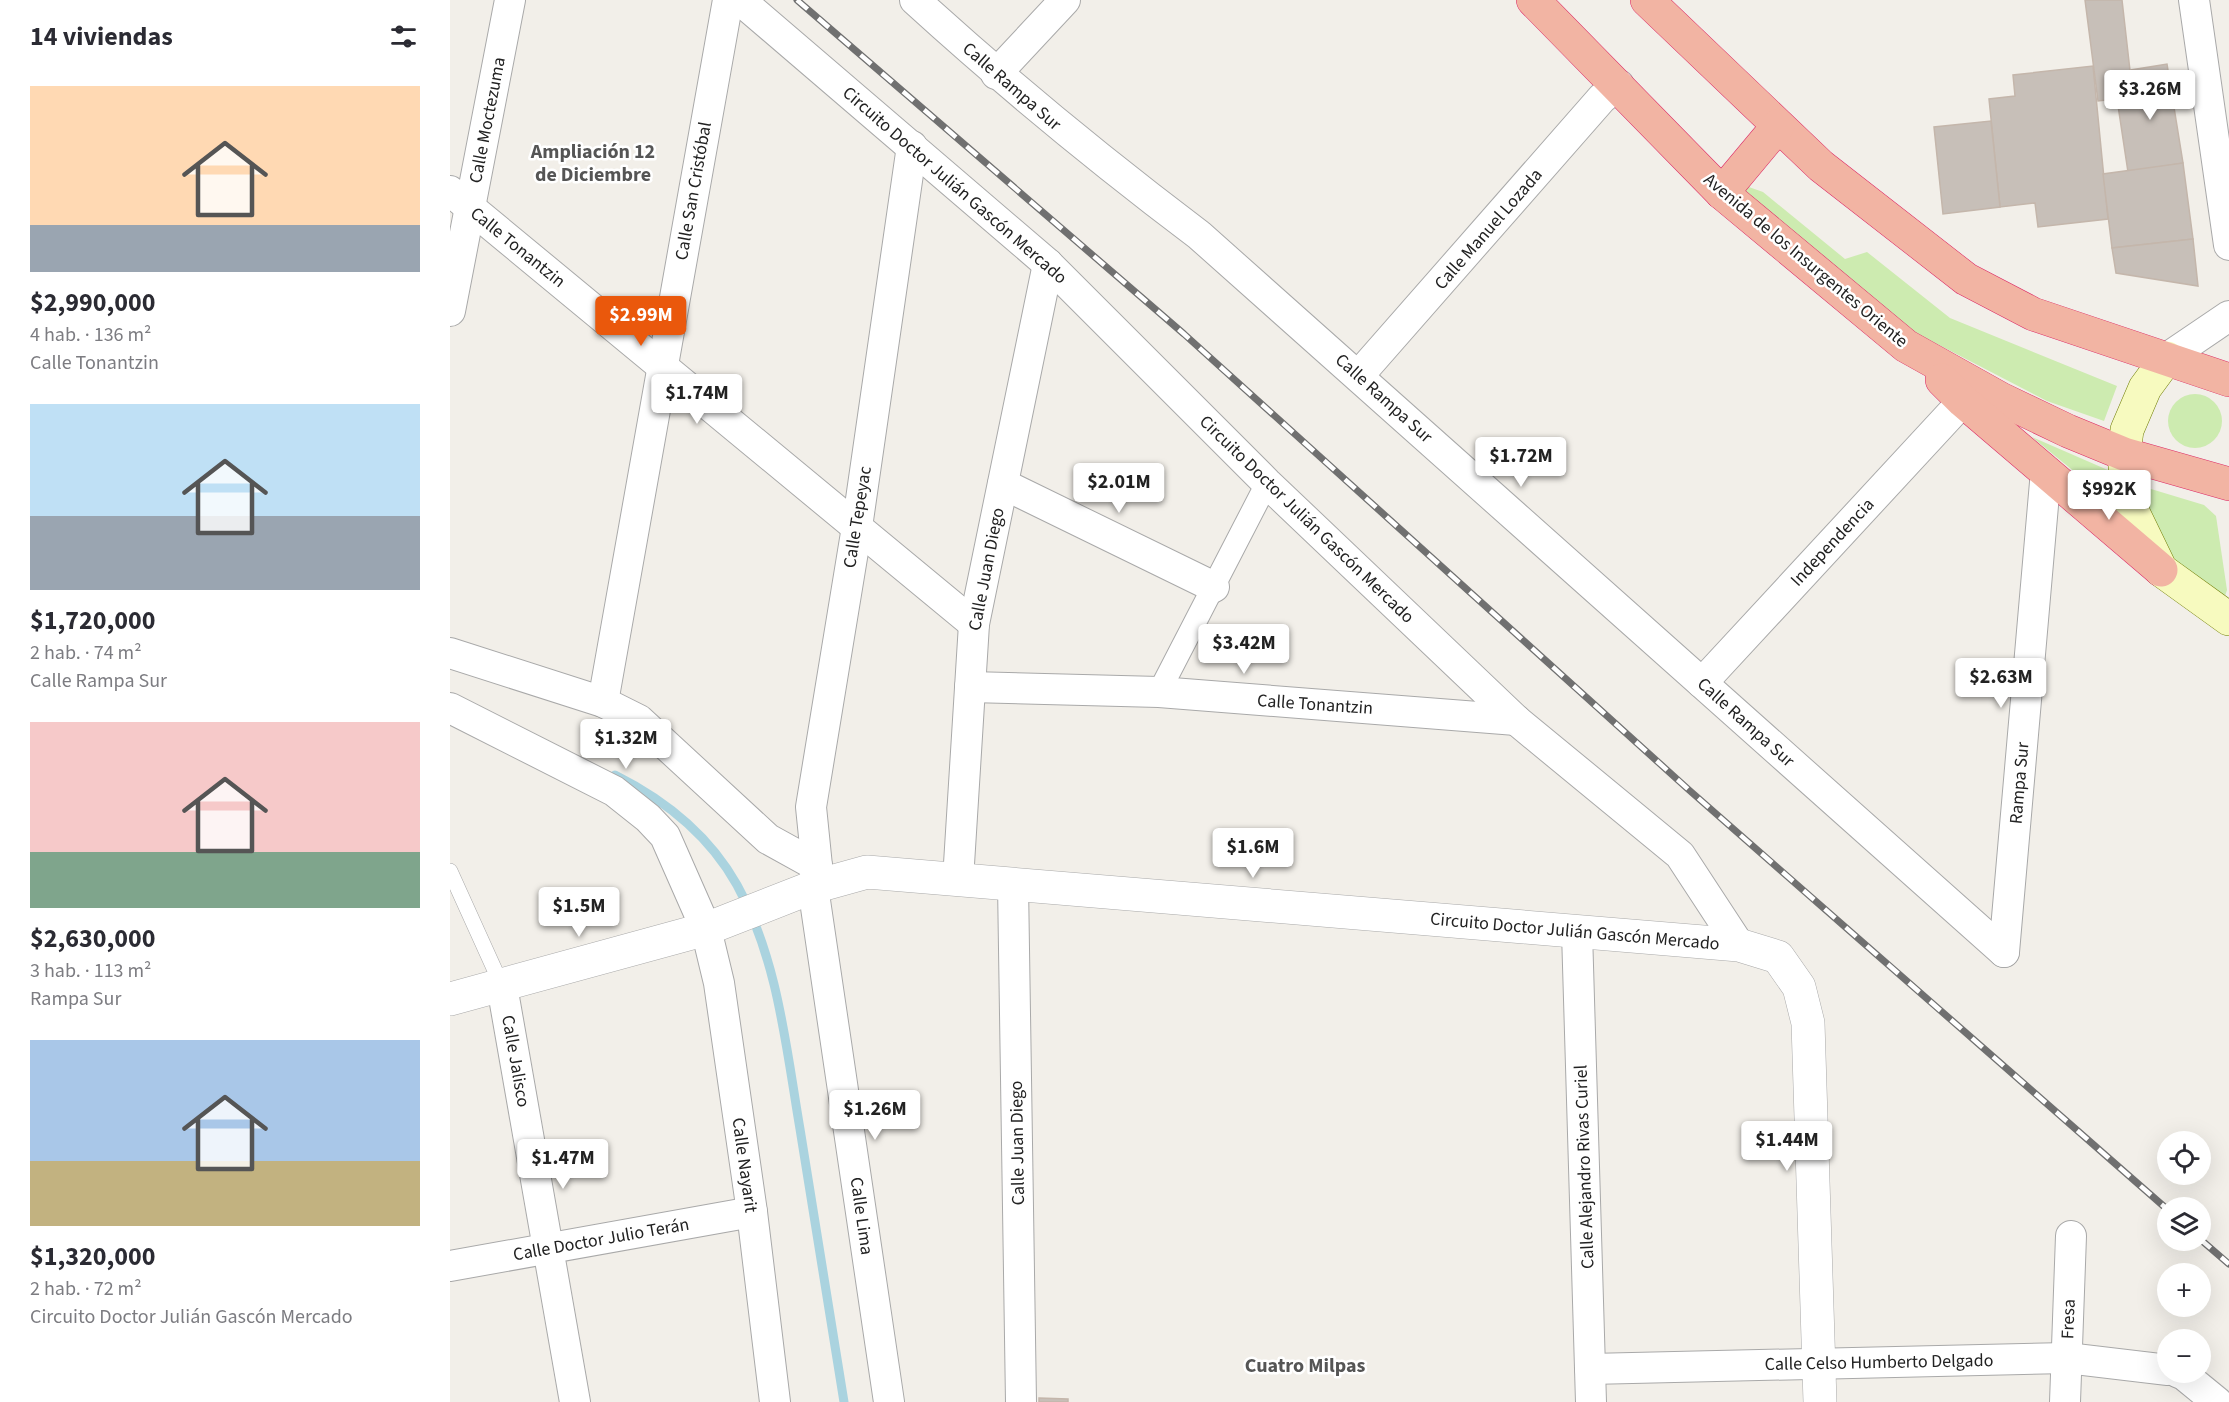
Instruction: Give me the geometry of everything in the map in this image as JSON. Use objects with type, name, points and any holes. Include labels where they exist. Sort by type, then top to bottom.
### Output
[{"type":"highway","name":"Avenida de los Insurgentes Oriente","points":[[1533,0],[1722,193],[1906,346],[2001,399],[2124,453],[2229,484]]},
{"type":"highway","points":[[1647,0],[1821,166],[1966,279],[2033,314],[2229,380]]},
{"type":"highway","points":[[1722,193],[1778,126]]},
{"type":"highway","points":[[1906,346],[1963,401],[2161,570]]},
{"type":"main road","points":[[2167,358],[2134,409],[2127,430],[2124,453],[2128,502],[2161,570],[2229,619]]},
{"type":"street","name":"Calle Moctezuma","points":[[450,311],[460,199],[510,0]]},
{"type":"street","name":"Calle San Cristóbal","points":[[603,702],[728,0]]},
{"type":"street","name":"Circuito Doctor Julián Gascón Mercado","points":[[740,0],[1048,264],[1267,483],[1515,720],[1680,855],[1739,945]]},
{"type":"street","name":"Calle Rampa Sur","points":[[915,0],[996,74],[1090,152],[1199,236],[1359,375],[2004,952]]},
{"type":"street","points":[[996,74],[1065,0]]},
{"type":"street","points":[[2194,0],[2229,245]]},
{"type":"street","name":"Calle Manuel Lozada","points":[[1359,375],[1602,98],[1619,86]]},
{"type":"street","name":"Calle Tepeyac","points":[[815,877],[811,807],[856,527],[912,146]]},
{"type":"street","name":"Calle Tonantzin","points":[[460,199],[974,624]]},
{"type":"street","name":"Calle Juan Diego","points":[[958,880],[974,624],[1048,264]]},
{"type":"street","points":[[2167,358],[2229,316]]},
{"type":"street","name":"Independencia","points":[[1702,683],[1963,401]]},
{"type":"street","name":"Rampa Sur","points":[[2004,952],[2046,471]]},
{"type":"street","points":[[1159,692],[1267,483]]},
{"type":"street","points":[[1003,484],[1214,587]]},
{"type":"street","points":[[450,653],[603,702],[639,720],[768,839],[815,877]]},
{"type":"street","name":"Calle Tonantzin","points":[[970,687],[1159,692],[1515,720]]},
{"type":"street","name":"Calle Nayarit","points":[[450,708],[614,791],[648,818],[665,836],[713,926],[775,1402]]},
{"type":"street","name":"Circuito Doctor Julián Gascón Mercado","points":[[450,999],[713,926],[780,902],[815,877],[867,872],[1739,945]]},
{"type":"street","name":"Calle Lima","points":[[815,877],[889,1402]]},
{"type":"street","name":"Calle Juan Diego","points":[[1012,884],[1021,1402]]},
{"type":"street","name":"Calle Alejandro Rivas Curiel","points":[[1577,932],[1591,1402]]},
{"type":"street","points":[[1739,945],[1778,957],[1799,987],[1808,1023],[1820,1402]]},
{"type":"street","name":"Calle Jalisco","points":[[502,986],[550,1249],[575,1402]]},
{"type":"street","name":"Calle Doctor Julio Terán","points":[[450,1266],[752,1212]]},
{"type":"street","name":"Fresa","points":[[2065,1402],[2071,1236]]},
{"type":"street","name":"Calle Celso Humberto Delgado","points":[[1590,1369],[2067,1358],[2157,1369]]},
{"type":"street","points":[[2194,1383],[2217,1402]]},
{"type":"lane","name":"Calle Jalisco","points":[[450,871],[502,986]]},
{"type":"green space","points":[[1746,186],[1763,192],[1845,259],[1867,252],[1950,318],[2117,386],[2104,421],[2047,401],[1914,332],[1745,194]]},
{"type":"green space","points":[[2190,394],[2200,394],[2210,398],[2218,406],[2222,421],[2218,436],[2210,444],[2200,448],[2190,448],[2180,444],[2172,436],[2168,426],[2168,416],[2172,406],[2180,398]]},
{"type":"green space","points":[[2032,437],[2117,474],[2110,498],[2098,491]]},
{"type":"green space","points":[[2144,489],[2151,489],[2204,505],[2216,516],[2227,590],[2224,599],[2170,564],[2142,493]]},
{"type":"building","points":[[2085,0],[2122,0],[2133,97],[2098,101]]},
{"type":"building","points":[[2167,64],[2183,163],[2128,172],[2117,99],[2133,97],[2131,70]]},
{"type":"building","points":[[2093,66],[2108,219],[2038,227],[2035,203],[2000,207],[1989,99],[2015,96],[2013,75]]},
{"type":"building","points":[[1991,121],[2000,207],[1943,214],[1934,127]]},
{"type":"building","points":[[2183,163],[2193,239],[2112,248],[2103,174]]},
{"type":"building","points":[[2193,239],[2198,286],[2116,273],[2112,248]]},
{"type":"building","points":[[1039,1398],[1068,1399],[1068,1402],[1039,1402]]},
{"type":"waterway","points":[[615,775],[668,808],[713,850],[737,885],[762,943],[779,1004],[785,1036],[844,1402]]},
{"type":"railway","points":[[797,0],[1184,334],[1689,790],[2157,1200]]},
{"type":"railway","points":[[2211,1248],[2229,1264]]},
{"type":"district","name":"Ampliación 12 de Diciembre","points":[[593,162]]},
{"type":"district","name":"Cuatro Milpas","points":[[1305,1365]]}]
